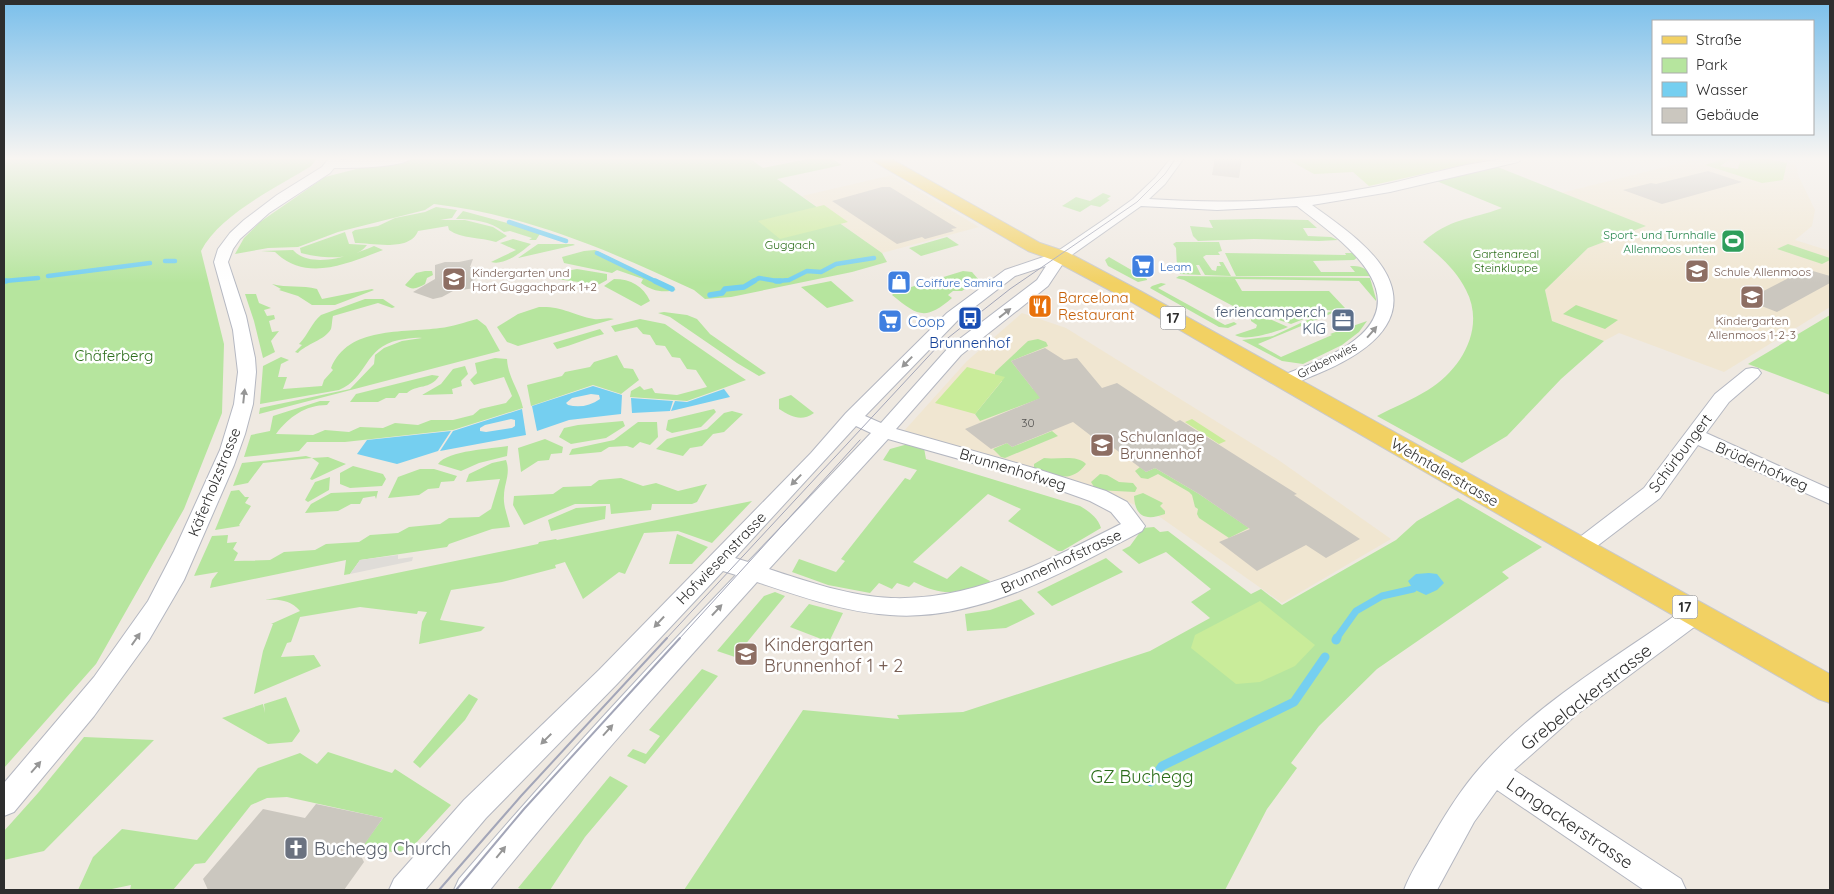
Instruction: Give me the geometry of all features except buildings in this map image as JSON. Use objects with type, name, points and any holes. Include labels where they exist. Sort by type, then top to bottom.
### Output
[{"type":"main road","name":"Wehntalerstrasse","points":[[951,200],[1034,247],[1060,256],[1285,381],[1830,690]]},
{"type":"main road","name":"Wehntalerstrasse","points":[[972,200],[1048,242],[1060,256]]},
{"type":"street","name":"Käferholzstrasse","points":[[4,803],[104,685],[158,605],[184,556],[236,433],[243,407],[247,372],[245,344],[221,262],[222,254],[237,234],[258,213],[277,200]]},
{"type":"street","name":"Hofwiesenstrasse","points":[[405,890],[475,809],[608,677],[818,457],[853,417],[953,316],[1010,272],[1060,256],[1140,200]]},
{"type":"street","points":[[1138,202],[1177,205],[1307,200]]},
{"type":"street","name":"Grabenwies","points":[[1285,381],[1329,362],[1362,342],[1374,331],[1382,319],[1387,296],[1381,276],[1360,250],[1298,201]]},
{"type":"street","name":"Hofwiesenstrasse","points":[[470,890],[540,805],[643,690],[955,351],[1043,283],[1060,256]]},
{"type":"street","name":"Schürbungert","points":[[1580,548],[1652,493],[1722,398],[1752,373]]},
{"type":"street","name":"Brunnenhofweg","points":[[853,417],[882,431],[1030,473],[1098,496],[1119,507],[1134,526]]},
{"type":"street","name":"Brüderhofweg","points":[[1693,435],[1830,497]]},
{"type":"street","name":"Brunnenhofstrasse","points":[[718,561],[854,602],[891,606],[926,606],[977,597],[1016,584],[1134,526]]},
{"type":"street","name":"Grebelackerstrasse","points":[[1420,890],[1460,819],[1494,772],[1543,726],[1696,613]]},
{"type":"street","name":"Langackerstrasse","points":[[1494,772],[1670,890]]},
{"type":"shaded area","name":"Guggach","points":[[807,200],[933,200],[979,227],[882,253]]},
{"type":"shaded area","name":"Schule Allenmoos","points":[[1578,200],[1810,200],[1815,210],[1812,226],[1795,240],[1830,251],[1830,307],[1724,372],[1619,333],[1604,341],[1552,321],[1545,290],[1588,248],[1645,226]]},
{"type":"shaded area","name":"Schulanlage Brunnenhof","points":[[1022,313],[1066,328],[1277,459],[1391,539],[1282,603],[1160,517],[1120,498],[1104,491],[904,431],[967,361]]},
{"type":"shaded area","points":[[398,555],[398,559],[413,557],[412,561],[350,574],[360,560]]},
{"type":"green space","name":"Chäferberg","points":[[4,200],[255,200],[221,225],[201,251],[224,344],[222,413],[184,509],[96,664],[4,768]]},
{"type":"green space","points":[[292,200],[806,200],[882,253],[887,262],[852,272],[731,297],[705,299],[694,290],[599,249],[535,226],[468,209],[434,204],[425,210],[338,232],[298,247],[268,248],[235,254],[244,238],[260,222]]},
{"type":"green space","points":[[1072,200],[1110,200],[1100,207],[1091,205],[1080,212],[1062,206]]},
{"type":"green space","name":"Gartenareal Steinkluppe","points":[[1482,200],[1580,200],[1646,226],[1588,248],[1545,290],[1552,321],[1604,341],[1561,379],[1507,436],[1462,463],[1377,416],[1422,394],[1440,382],[1460,360],[1467,347],[1471,333],[1473,319],[1471,304],[1466,290],[1452,270],[1423,242],[1442,228],[1451,224],[1502,208]]},
{"type":"green space","points":[[824,205],[848,222],[780,239],[758,221]]},
{"type":"green space","points":[[436,207],[457,210],[452,218],[440,220],[465,220],[493,227],[507,236],[496,242],[454,233],[449,230],[448,226],[418,231],[414,238],[399,244],[355,243],[352,232],[355,230],[378,226],[395,218],[425,212]]},
{"type":"green space","points":[[463,211],[541,232],[536,240],[529,240],[532,238],[510,231],[504,232],[487,223],[456,219]]},
{"type":"green space","points":[[1209,220],[1308,220],[1317,228],[1303,228],[1308,236],[1331,237],[1338,240],[1254,239],[1198,241],[1193,236],[1190,226],[1213,228]]},
{"type":"green space","points":[[345,232],[349,244],[367,245],[354,254],[345,256],[326,257],[301,253],[300,248]]},
{"type":"green space","points":[[947,237],[959,245],[921,256],[909,248]]},
{"type":"green space","points":[[513,239],[531,244],[507,260],[496,263],[491,262],[516,250],[500,243]]},
{"type":"green space","points":[[1176,242],[1219,242],[1222,251],[1218,252],[1220,255],[1206,255],[1203,257],[1212,270],[1216,271],[1217,266],[1221,266],[1219,262],[1223,262],[1231,276],[1205,275],[1199,265],[1196,265],[1201,275],[1180,274],[1177,267],[1176,248],[1173,244]]},
{"type":"green space","points":[[538,244],[573,244],[575,245],[518,258]]},
{"type":"green space","points":[[1788,244],[1830,258],[1830,260],[1822,264],[1777,249]]},
{"type":"green space","points":[[374,246],[383,250],[342,265],[328,268],[300,267],[287,261],[275,252],[261,251],[293,250],[301,256],[321,260],[333,259]]},
{"type":"green space","points":[[595,250],[676,290],[653,290],[641,283],[643,279],[617,270],[612,273],[564,263],[562,257]]},
{"type":"green space","points":[[1225,253],[1346,255],[1345,253],[1355,253],[1358,257],[1354,260],[1313,261],[1321,272],[1355,272],[1350,266],[1357,266],[1365,269],[1372,276],[1236,276]]},
{"type":"green space","points":[[1109,257],[1147,280],[1138,282],[1108,266],[1105,260]]},
{"type":"green space","points":[[577,269],[607,274],[607,280],[598,285],[552,278],[566,271]]},
{"type":"green space","points":[[432,271],[433,275],[427,278],[425,284],[417,288],[405,285],[416,273]]},
{"type":"green space","points":[[963,271],[972,272],[978,279],[962,291],[953,291],[948,295],[952,298],[928,313],[922,313],[909,308],[892,295],[895,292]]},
{"type":"green space","points":[[1179,276],[1370,278],[1376,301],[1359,281],[1235,279],[1242,291],[1329,291],[1345,308],[1338,311],[1327,310],[1291,324],[1248,314],[1184,280],[1176,278]]},
{"type":"green space","points":[[614,279],[626,280],[636,284],[644,291],[650,301],[641,306],[604,286]]},
{"type":"green space","points":[[831,281],[854,301],[827,308],[801,287]]},
{"type":"green space","points":[[1161,283],[1166,284],[1158,288],[1225,325],[1234,322],[1237,324],[1228,328],[1219,327],[1150,288]]},
{"type":"green space","points":[[272,284],[317,289],[322,299],[374,290],[335,305],[312,305],[298,296],[279,290],[281,289]]},
{"type":"green space","points":[[245,294],[256,294],[259,303],[271,308],[264,310],[267,316],[274,315],[275,319],[269,321],[272,332],[279,331],[271,341],[275,352],[263,358],[254,321]]},
{"type":"green space","points":[[365,299],[383,299],[395,307],[392,308],[378,303],[333,316],[331,329],[328,333],[298,353],[295,352],[302,345],[299,344],[321,315]]},
{"type":"green space","points":[[1576,305],[1618,320],[1605,329],[1563,314]]},
{"type":"green space","points":[[539,307],[561,309],[594,319],[614,319],[518,346],[507,342],[497,327],[518,314]]},
{"type":"green space","points":[[1332,311],[1335,312],[1258,344],[1281,357],[1332,335],[1330,334],[1367,321],[1359,332],[1342,345],[1303,364],[1282,361],[1242,340],[1273,336]]},
{"type":"green space","points":[[658,313],[687,315],[697,319],[710,334],[766,373],[759,376],[737,363],[670,317]]},
{"type":"green space","points":[[1830,315],[1830,395],[1748,364]]},
{"type":"green space","points":[[1251,317],[1272,320],[1288,327],[1269,334],[1253,337],[1235,335],[1256,328],[1257,325],[1251,321]]},
{"type":"green space","points":[[477,319],[486,326],[500,351],[259,414],[260,408],[350,389],[374,364],[375,355],[384,348],[402,341],[422,338],[399,340],[379,349],[356,378],[339,390],[260,404],[263,366],[281,357],[289,360],[281,364],[278,377],[287,377],[283,389],[322,386],[324,380],[333,370],[331,368],[339,354],[363,338],[378,334],[454,326]]},
{"type":"green space","points":[[640,319],[665,324],[746,380],[687,401],[630,397],[631,391],[640,386],[644,390],[652,388],[655,393],[677,395],[707,387],[696,370],[687,369],[680,358],[672,357],[665,346],[656,345],[650,335],[643,334],[637,327],[615,332],[611,326]]},
{"type":"green space","points":[[600,329],[604,334],[557,349],[553,343]]},
{"type":"green space","points":[[1038,339],[1046,342],[1048,346],[1011,361],[1033,389],[1040,388],[1044,397],[980,421],[975,414],[1002,381],[995,375],[995,372],[1028,341]]},
{"type":"green space","points":[[617,355],[624,368],[633,369],[639,380],[621,394],[593,385],[531,406],[527,385],[562,376],[565,372],[590,367],[594,362]]},
{"type":"green space","points":[[495,358],[507,359],[509,372],[523,408],[453,430],[345,442],[307,442],[299,451],[244,457],[251,435],[270,431],[273,416],[320,401],[330,401],[327,405],[312,407],[298,413],[286,422],[276,434],[313,435],[325,430],[349,432],[360,427],[383,428],[395,423],[418,425],[431,420],[453,420],[473,415],[480,409],[506,403],[512,396],[504,377],[474,385],[470,380],[477,373],[475,363]]},
{"type":"green space","points":[[465,366],[468,374],[461,381],[462,386],[452,389],[453,394],[422,395],[441,384],[453,369]]},
{"type":"green space","points":[[967,367],[1005,377],[975,414],[935,403]]},
{"type":"green space","points":[[432,375],[439,376],[428,385],[407,393],[399,393],[395,398],[386,398],[378,402],[350,402],[356,394]]},
{"type":"green space","points":[[791,395],[814,413],[801,418],[779,409],[779,399]]},
{"type":"green space","points":[[714,409],[716,412],[701,427],[672,433],[666,430],[668,420]]},
{"type":"green space","points":[[732,411],[743,414],[724,432],[713,434],[702,446],[690,448],[683,456],[656,449],[667,439],[707,429],[724,413]]},
{"type":"green space","points":[[1192,419],[1226,441],[1219,444],[1185,422]]},
{"type":"green space","points":[[623,421],[625,426],[606,438],[571,444],[559,437],[564,428]]},
{"type":"green space","points":[[638,422],[657,422],[658,437],[650,445],[640,442],[633,448],[627,446],[609,447],[601,452],[569,455],[572,449],[614,440]]},
{"type":"green space","points":[[1052,431],[1058,436],[1005,458],[1001,457],[993,449],[1007,443],[1012,447]]},
{"type":"green space","points":[[545,439],[563,447],[562,453],[551,454],[549,460],[538,461],[521,472],[518,448]]},
{"type":"green space","points":[[908,444],[924,448],[926,459],[1080,506],[1093,515],[1101,528],[1062,551],[1058,551],[1008,521],[1021,509],[988,494],[913,562],[947,579],[961,566],[990,581],[989,584],[959,591],[943,592],[914,582],[909,587],[897,583],[892,589],[879,583],[870,593],[828,585],[792,572],[799,559],[836,572],[845,561],[841,559],[905,478],[910,480],[917,470],[883,460],[890,449]]},
{"type":"green space","points":[[508,446],[507,456],[479,463],[461,471],[438,464],[443,459],[460,453]]},
{"type":"green space","points":[[306,456],[312,458],[263,463],[248,483],[233,486],[242,463]]},
{"type":"green space","points":[[328,457],[346,464],[312,480],[310,479],[319,463],[312,458]]},
{"type":"green space","points":[[1044,458],[1072,458],[1086,464],[1074,474],[1068,476],[1055,475],[1034,468],[1034,464]]},
{"type":"green space","points":[[506,460],[508,474],[504,500],[510,527],[492,529],[449,544],[447,547],[360,560],[350,574],[344,575],[346,560],[210,588],[212,580],[218,572],[194,576],[212,536],[228,535],[227,543],[237,542],[233,549],[238,553],[234,561],[270,560],[284,552],[315,550],[326,544],[359,542],[370,535],[398,533],[409,527],[440,524],[449,518],[479,517],[491,509],[500,479],[466,482],[469,474],[492,463]]},
{"type":"green space","points":[[353,466],[383,474],[386,479],[382,486],[350,488],[340,484],[340,473]]},
{"type":"green space","points":[[1140,467],[1146,472],[1155,468],[1199,494],[1249,528],[1229,538],[1199,518],[1197,514],[1198,509],[1195,507],[1192,495],[1189,492],[1158,474],[1148,479],[1141,478],[1135,471]]},
{"type":"green space","points":[[420,469],[434,469],[457,476],[454,481],[441,482],[439,488],[428,489],[419,495],[388,498],[398,477]]},
{"type":"green space","points":[[1100,474],[1107,475],[1119,482],[1133,483],[1137,488],[1135,492],[1096,490],[1091,482]]},
{"type":"green space","points":[[330,477],[329,490],[308,502],[305,500],[315,482]]},
{"type":"green space","points":[[621,478],[643,486],[656,483],[678,491],[707,484],[697,502],[692,504],[652,504],[651,510],[611,514],[610,504],[575,504],[524,525],[513,505],[514,496],[553,494],[563,487],[591,486],[599,480]]},
{"type":"green space","points":[[239,490],[245,497],[249,497],[245,503],[251,506],[240,526],[215,530],[231,491]]},
{"type":"green space","points":[[378,491],[376,499],[375,496],[363,498],[360,504],[351,504],[338,511],[305,513],[311,504],[331,493]]},
{"type":"green space","points":[[1143,493],[1163,503],[1160,506],[1165,511],[1165,514],[1147,517],[1139,513],[1134,496]]},
{"type":"green space","name":"GZ Buchegg","points":[[1458,498],[1542,547],[1502,572],[1509,578],[1377,669],[1319,726],[1291,763],[1297,768],[1267,809],[1225,890],[684,890],[803,710],[899,719],[897,715],[963,712],[1150,651],[1210,618],[1191,602],[1211,589],[1166,552],[1139,564],[1122,550],[1130,546],[1143,528],[1154,527],[1160,532],[1168,531],[1251,594],[1261,589],[1282,605],[1396,540],[1417,521]]},
{"type":"green space","points":[[752,501],[712,543],[678,531],[644,533],[625,574],[619,572],[583,599],[565,562],[555,565],[556,568],[502,582],[451,590],[440,620],[485,627],[481,631],[419,644],[422,622],[427,612],[418,611],[417,614],[360,607],[300,617],[291,642],[287,643],[281,657],[314,655],[321,666],[254,694],[263,651],[273,624],[271,624],[300,611],[293,604],[284,601],[265,600],[538,544],[539,542]]},
{"type":"green space","points":[[606,506],[605,519],[551,531],[548,520],[576,508]]},
{"type":"green space","points":[[677,534],[708,547],[692,564],[669,564]]},
{"type":"green space","points":[[1106,558],[1123,572],[1052,606],[1037,592]]},
{"type":"green space","points":[[775,592],[785,596],[735,657],[717,651],[764,596]]},
{"type":"green space","points":[[1021,599],[1035,614],[1006,628],[967,631],[965,614],[990,610]]},
{"type":"green space","points":[[1260,601],[1315,645],[1295,666],[1260,682],[1236,684],[1191,648],[1195,635]]},
{"type":"green space","points":[[809,604],[843,613],[829,642],[790,627]]},
{"type":"green space","points":[[702,669],[718,676],[645,764],[627,756],[633,749],[646,754],[660,736],[649,730]]},
{"type":"green space","points":[[469,694],[478,699],[465,720],[420,768],[413,762]]},
{"type":"green space","points":[[286,697],[300,731],[292,742],[268,744],[222,718],[263,704],[265,713],[264,704]]},
{"type":"green space","points":[[84,737],[154,740],[44,851],[4,860],[4,831]]},
{"type":"green space","points":[[328,752],[392,773],[395,769],[451,805],[405,855],[373,848],[364,844],[383,818],[287,797],[267,798],[251,805],[205,863],[195,864],[173,890],[130,890],[131,885],[107,890],[78,890],[93,857],[122,829],[197,840],[258,768],[300,753],[317,764]]},
{"type":"green space","points":[[610,776],[628,786],[585,837],[550,890],[524,890],[518,888]]},
{"type":"water","points":[[593,386],[622,395],[621,414],[569,420],[537,431],[532,406]],"holes":[[[591,394],[599,395],[600,399],[584,406],[572,406],[566,403],[572,398]]]},
{"type":"water","points":[[724,389],[730,397],[671,411],[675,401],[687,402]]},
{"type":"water","points":[[631,398],[673,401],[670,411],[632,413]]},
{"type":"water","points":[[522,409],[526,435],[440,451],[453,431]],"holes":[[[511,419],[515,420],[515,426],[512,428],[486,432],[480,431],[480,428],[485,425]]]},
{"type":"water","points":[[451,431],[438,451],[397,464],[357,454],[367,440]]},
{"type":"water","points":[[1416,574],[1437,574],[1444,583],[1437,590],[1426,595],[1413,589],[1408,581]]},
{"type":"waterway","points":[[509,222],[566,241]]},
{"type":"waterway","points":[[597,253],[657,282]]},
{"type":"waterway","points":[[777,281],[789,280],[807,271],[821,272],[836,264],[874,258]]},
{"type":"waterway","points":[[165,261],[175,261]]},
{"type":"waterway","points":[[48,276],[150,263]]},
{"type":"waterway","points":[[6,281],[4,281],[38,278]]},
{"type":"waterway","points":[[752,282],[759,278],[777,281]]},
{"type":"waterway","points":[[655,281],[672,289]]},
{"type":"waterway","points":[[710,295],[722,293],[725,289],[744,287],[754,281]]},
{"type":"waterway","points":[[1336,639],[1356,611],[1382,596],[1413,589]]},
{"type":"waterway","points":[[1151,782],[1162,766],[1294,702],[1325,657]]},
{"type":"tram line","points":[[666,639],[939,345],[1010,289],[1139,200]]},
{"type":"tram line","points":[[679,639],[860,440]]},
{"type":"tram line","points":[[439,890],[521,796],[667,638]]},
{"type":"tram line","points":[[456,890],[524,809],[680,638]]},
{"type":"place","name":"Sport- und Turnhalle Allenmoos unten","points":[[1733,241]]},
{"type":"place","name":"Leam","points":[[1143,266]]},
{"type":"place","name":"Schule Allenmoos","points":[[1697,271]]},
{"type":"place","name":"Kindergarten und Hort Guggachpark 1+2","points":[[454,279]]},
{"type":"place","name":"Coiffure Samira","points":[[899,282]]},
{"type":"place","name":"Kindergarten Allenmoos 1-2-3","points":[[1752,297]]},
{"type":"place","name":"Barcelona Restaurant","points":[[1040,306]]},
{"type":"place","name":"Brunnenhof","points":[[970,318]]},
{"type":"place","name":"feriencamper.ch KlG","points":[[1343,320]]},
{"type":"place","name":"Coop","points":[[890,321]]},
{"type":"place","name":"Schulanlage Brunnenhof","points":[[1102,445]]},
{"type":"place","name":"Kindergarten Brunnenhof 1 + 2","points":[[746,654]]},
{"type":"place","name":"Buchegg Church","points":[[296,848]]}]
